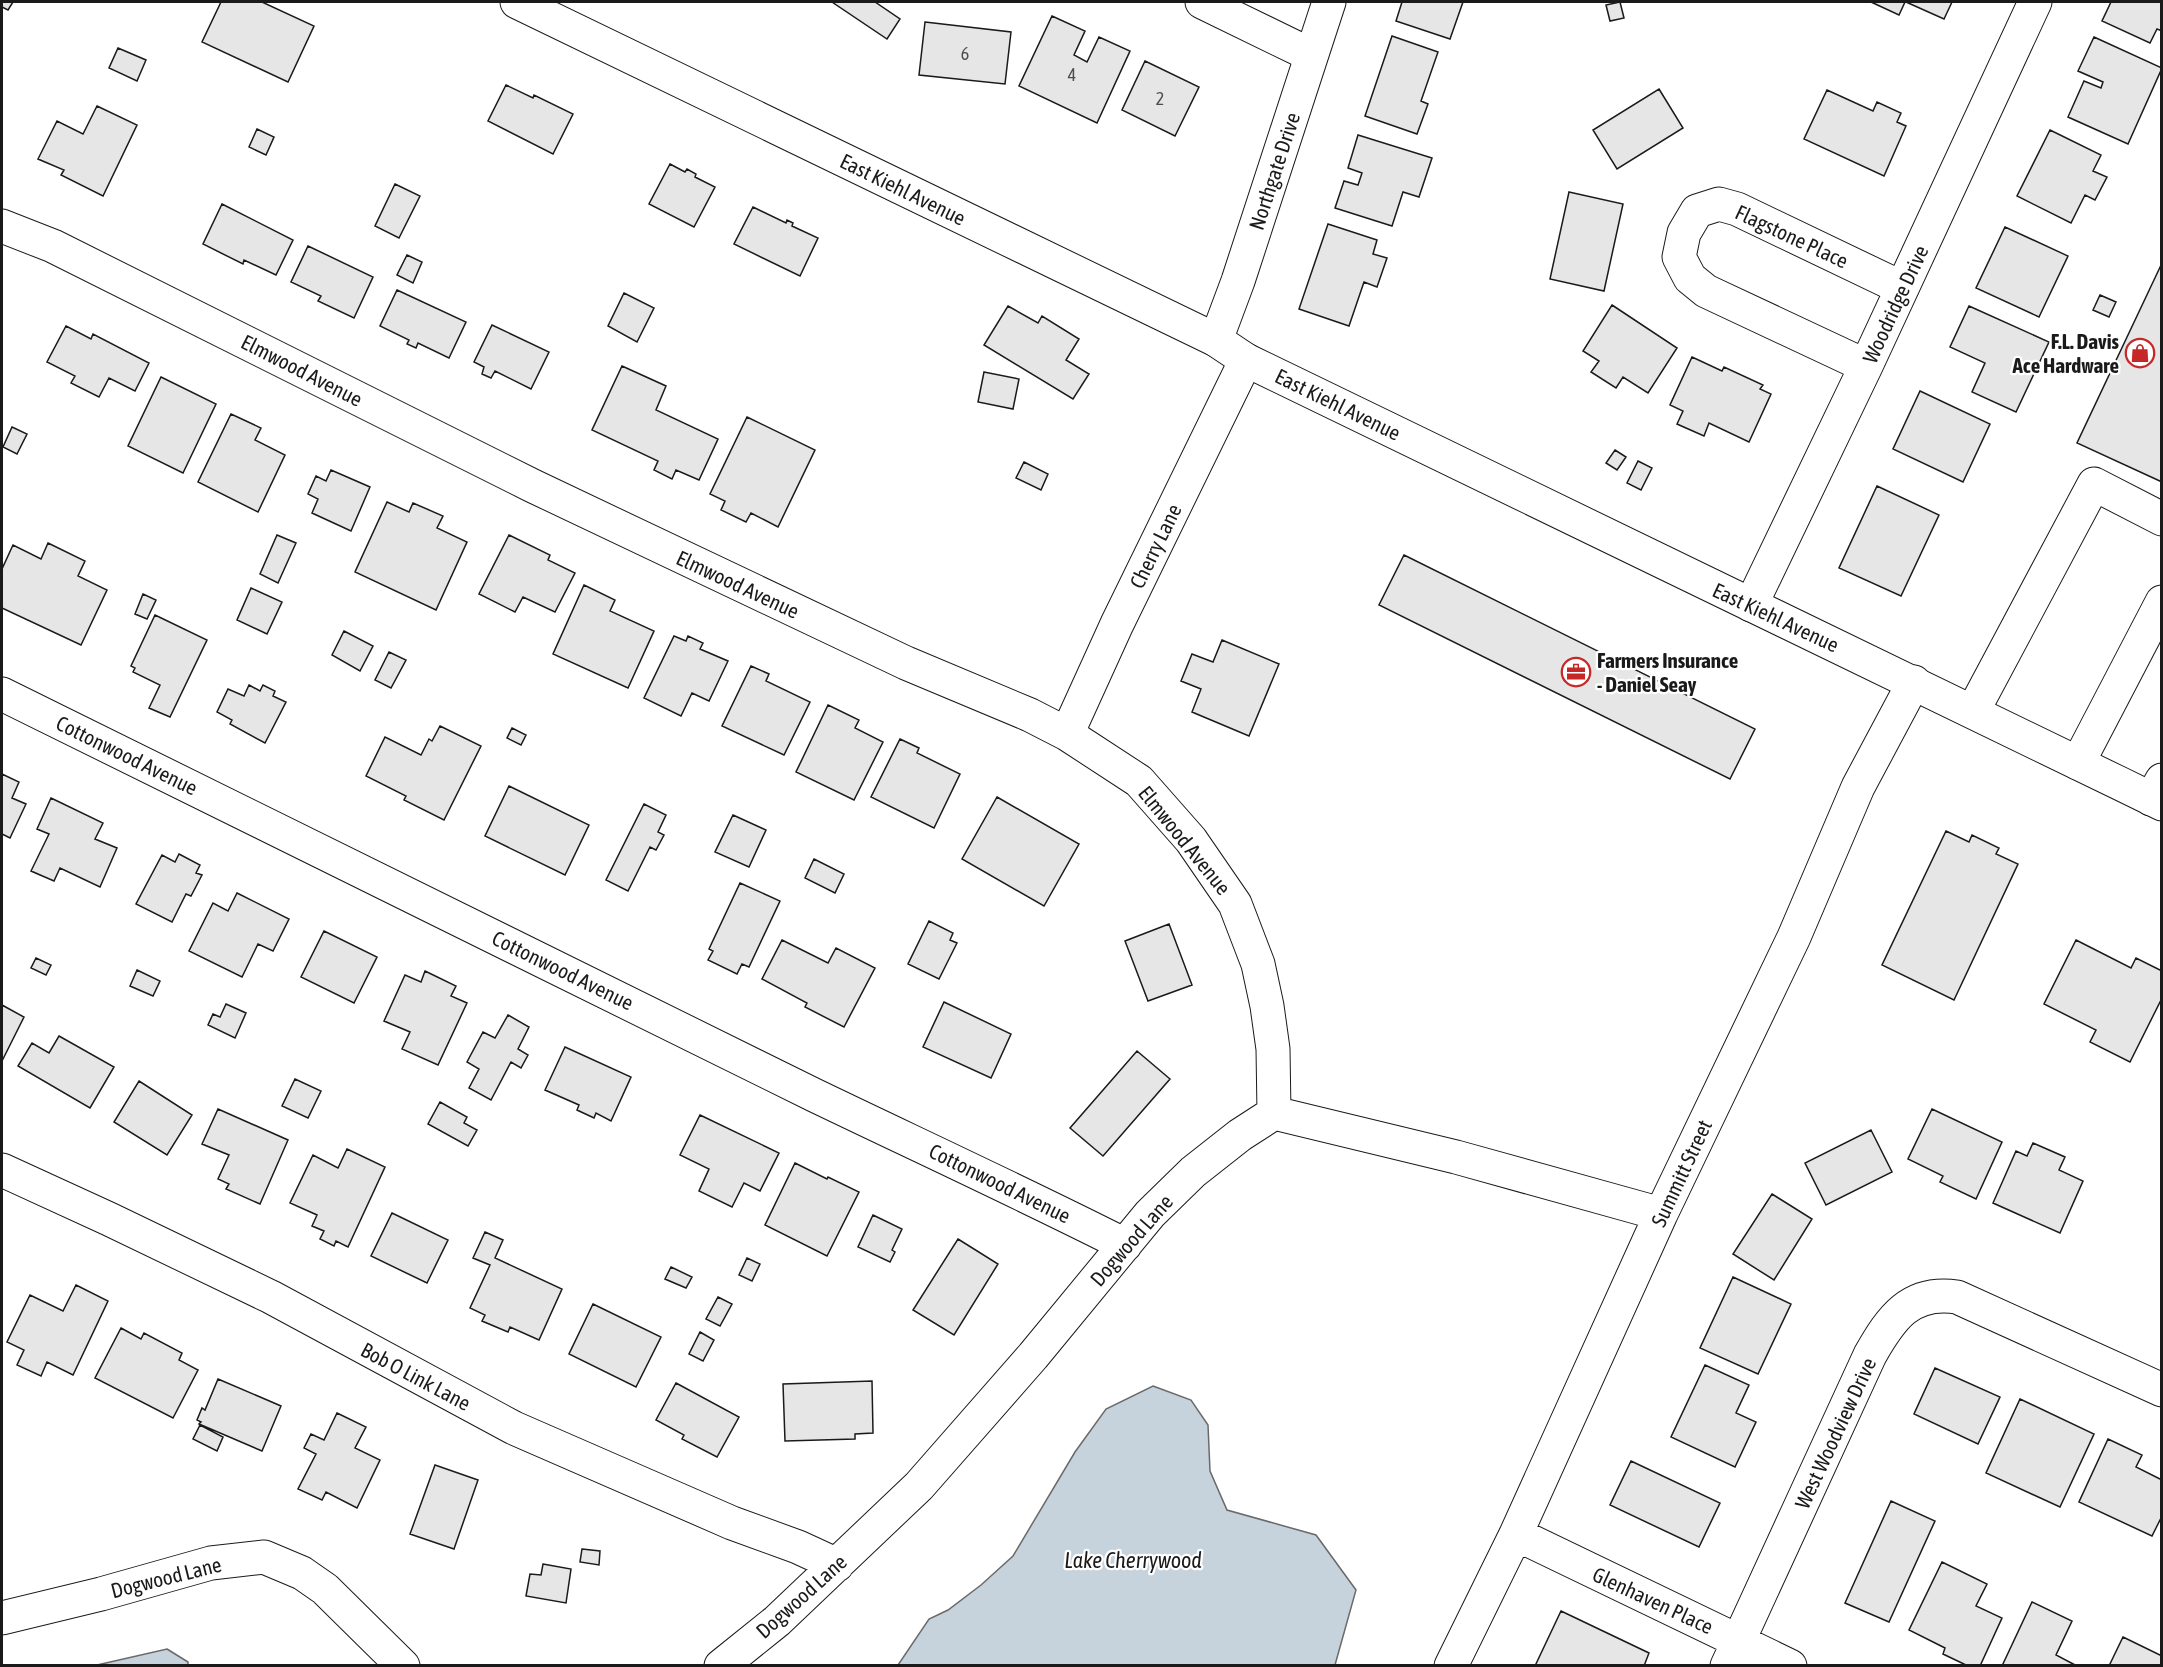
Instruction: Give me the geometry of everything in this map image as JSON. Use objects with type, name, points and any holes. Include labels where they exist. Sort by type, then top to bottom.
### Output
[{"type":"street","name":"East Kiehl Avenue","points":[[517,2],[1216,340],[1246,360],[1750,605],[1914,682],[2078,763],[2158,795]]},
{"type":"street","points":[[1202,2],[1311,55]]},
{"type":"street","name":"Northgate Drive","points":[[1216,340],[1238,281],[1329,2]]},
{"type":"street","name":"Woodridge Drive","points":[[1750,605],[1866,366],[2035,2]]},
{"type":"street","name":"Flagstone Place","points":[[1866,366],[1706,291],[1690,278],[1679,257],[1684,233],[1697,211],[1719,204],[1737,209],[1902,288]]},
{"type":"street","name":"Elmwood Avenue","points":[[2,226],[53,246],[533,486],[906,663],[1030,715],[1067,734],[1139,781],[1191,840],[1235,904],[1257,964],[1267,1006],[1273,1049],[1274,1113]]},
{"type":"street","name":"Cherry Lane","points":[[1067,734],[1132,592],[1246,360]]},
{"type":"street","points":[[1973,711],[2094,484],[2162,519]]},
{"type":"street","points":[[2078,763],[2162,603]]},
{"type":"street","name":"Summitt Street","points":[[1451,1665],[1516,1534],[1661,1214],[1794,937],[1858,787],[1914,682]]},
{"type":"street","name":"Cottonwood Avenue","points":[[2,694],[237,808],[814,1095],[1004,1184],[1125,1245]]},
{"type":"street","points":[[1274,1113],[1456,1157],[1661,1214]]},
{"type":"street","name":"Dogwood Lane","points":[[721,1665],[777,1621],[919,1486],[1033,1356],[1150,1214],[1193,1172],[1240,1134],[1274,1113]]},
{"type":"street","name":"Bob O Link Lane","points":[[2,1170],[271,1297],[514,1428],[732,1523],[798,1547],[837,1565]]},
{"type":"street","name":"West Woodview Drive","points":[[1733,1653],[1865,1366],[1885,1329],[1906,1307],[1919,1299],[1942,1295],[1957,1297],[2162,1390]]},
{"type":"street","name":"Glenhaven Place","points":[[1516,1534],[1733,1653],[1790,1665]]},
{"type":"street","name":"Dogwood Lane","points":[[2,1618],[101,1594],[211,1563],[264,1557],[302,1573],[325,1589],[402,1665]]},
{"type":"water","name":"Lake Cherrywood","points":[[1153,1386],[1191,1400],[1208,1425],[1210,1471],[1227,1510],[1316,1535],[1356,1590],[1335,1665],[898,1665],[929,1619],[948,1610],[981,1585],[1013,1556],[1075,1452],[1106,1409]]},
{"type":"water","points":[[167,1649],[188,1662],[188,1665],[97,1665]]},
{"type":"building","points":[[2,2],[13,2],[8,10],[2,7]]},
{"type":"building","points":[[221,2],[262,2],[314,26],[288,82],[202,42]]},
{"type":"building","points":[[832,2],[875,2],[900,19],[887,39]]},
{"type":"building","points":[[1402,2],[1463,2],[1450,39],[1396,21]]},
{"type":"building","points":[[1620,2],[1624,18],[1610,21],[1606,5]]},
{"type":"building","points":[[1871,2],[1905,2],[1899,15]]},
{"type":"building","points":[[1906,2],[1952,2],[1944,19]]},
{"type":"building","points":[[2111,2],[2162,2],[2162,31],[2157,29],[2150,43],[2102,21]]},
{"type":"building","points":[[1052,16],[1085,31],[1074,55],[1087,62],[1099,37],[1130,51],[1097,123],[1019,86]]},
{"type":"building","points":[[925,22],[1011,32],[1005,84],[919,75]]},
{"type":"building","points":[[1392,36],[1438,52],[1421,101],[1428,104],[1417,134],[1365,116]]},
{"type":"building","points":[[2094,37],[2162,68],[2128,144],[2068,117],[2084,81],[2101,88],[2103,82],[2078,71]]},
{"type":"building","points":[[118,48],[146,60],[137,81],[109,68]]},
{"type":"building","points":[[1145,61],[1199,87],[1175,136],[1122,110]]},
{"type":"building","points":[[506,85],[533,98],[534,95],[573,114],[553,154],[488,121]]},
{"type":"building","points":[[1659,89],[1683,128],[1617,169],[1593,130]]},
{"type":"building","points":[[1827,90],[1873,111],[1877,102],[1901,113],[1897,122],[1906,126],[1884,176],[1804,139]]},
{"type":"building","points":[[97,106],[137,125],[103,196],[61,175],[64,170],[38,159],[57,121],[83,134]]},
{"type":"building","points":[[257,129],[274,137],[266,155],[249,147]]},
{"type":"building","points":[[2050,130],[2101,155],[2093,171],[2107,177],[2095,200],[2085,195],[2071,223],[2017,196]]},
{"type":"building","points":[[1358,135],[1432,158],[1419,197],[1403,192],[1392,226],[1335,208],[1344,181],[1358,185],[1362,173],[1348,168]]},
{"type":"building","points":[[670,164],[685,172],[687,169],[696,174],[695,177],[715,187],[694,227],[649,204]]},
{"type":"building","points":[[395,184],[420,196],[399,238],[375,226]]},
{"type":"building","points":[[1569,192],[1623,204],[1604,291],[1550,279]]},
{"type":"building","points":[[222,204],[293,240],[276,275],[244,260],[243,264],[203,244]]},
{"type":"building","points":[[753,207],[786,223],[787,220],[793,223],[792,226],[818,238],[800,276],[734,244]]},
{"type":"building","points":[[1328,224],[1377,240],[1373,254],[1387,258],[1377,287],[1364,282],[1349,326],[1299,309]]},
{"type":"building","points":[[2005,227],[2068,256],[2039,317],[1976,288]]},
{"type":"building","points":[[308,246],[373,277],[354,318],[318,301],[321,296],[291,282]]},
{"type":"building","points":[[407,255],[422,262],[413,283],[397,275]]},
{"type":"building","name":"F.L. Davis Ace Hardware","points":[[2162,263],[2162,482],[2077,443]]},
{"type":"building","points":[[397,290],[466,322],[449,358],[418,343],[416,348],[407,344],[409,340],[380,326]]},
{"type":"building","points":[[624,293],[654,308],[637,342],[608,326]]},
{"type":"building","points":[[2100,295],[2116,302],[2109,317],[2093,310]]},
{"type":"building","points":[[1612,305],[1677,348],[1648,393],[1623,377],[1616,388],[1591,372],[1599,361],[1583,351]]},
{"type":"building","points":[[1008,306],[1038,323],[1042,316],[1079,339],[1066,360],[1089,374],[1073,399],[984,345]]},
{"type":"building","points":[[1969,306],[2049,342],[2016,412],[1972,392],[1985,363],[1950,347]]},
{"type":"building","points":[[492,325],[549,352],[531,389],[495,371],[491,378],[482,374],[484,367],[474,362]]},
{"type":"building","points":[[66,326],[91,339],[93,334],[149,363],[135,391],[109,378],[99,397],[71,383],[75,376],[47,362]]},
{"type":"building","points":[[1692,357],[1722,371],[1724,367],[1763,385],[1760,389],[1771,394],[1749,442],[1709,423],[1704,436],[1677,424],[1683,411],[1670,405]]},
{"type":"building","points":[[622,366],[666,386],[656,410],[718,439],[699,480],[676,470],[672,479],[654,470],[658,461],[592,430]]},
{"type":"building","points":[[984,372],[1019,379],[1013,409],[978,402]]},
{"type":"building","points":[[161,377],[216,404],[183,473],[128,446]]},
{"type":"building","points":[[1920,391],[1990,424],[1963,482],[1893,449]]},
{"type":"building","points":[[231,414],[261,428],[255,440],[285,455],[258,512],[198,482]]},
{"type":"building","points":[[747,417],[815,450],[778,527],[751,513],[746,522],[721,510],[725,501],[710,494]]},
{"type":"building","points":[[12,427],[27,434],[17,454],[3,447]]},
{"type":"building","points":[[1615,450],[1626,457],[1617,470],[1606,463]]},
{"type":"building","points":[[1638,461],[1652,468],[1641,490],[1627,483]]},
{"type":"building","points":[[1024,462],[1048,474],[1041,490],[1016,478]]},
{"type":"building","points":[[331,470],[370,487],[351,531],[312,513],[318,499],[308,494],[316,476],[326,481]]},
{"type":"building","points":[[1877,486],[1939,515],[1901,596],[1839,568]]},
{"type":"building","points":[[387,502],[409,512],[413,503],[443,516],[437,528],[467,542],[436,610],[355,572]]},
{"type":"building","points":[[277,535],[296,543],[278,583],[260,574]]},
{"type":"building","points":[[509,535],[550,555],[548,560],[575,573],[555,612],[523,597],[515,612],[479,594]]},
{"type":"building","points":[[48,543],[85,561],[78,576],[107,590],[81,645],[2,608],[2,569],[13,545],[41,559]]},
{"type":"building","points":[[1404,555],[1755,729],[1730,779],[1379,605]]},
{"type":"building","points":[[584,585],[615,600],[610,611],[654,631],[628,688],[553,654]]},
{"type":"building","points":[[251,588],[282,602],[267,634],[237,620]]},
{"type":"building","points":[[143,594],[156,600],[147,619],[135,614]]},
{"type":"building","points":[[155,615],[207,640],[170,717],[149,708],[160,685],[133,672],[135,668],[131,666]]},
{"type":"building","points":[[344,631],[373,646],[360,671],[332,655]]},
{"type":"building","points":[[674,636],[686,641],[688,636],[703,643],[700,649],[728,661],[709,701],[692,693],[681,716],[644,698]]},
{"type":"building","points":[[1222,640],[1279,664],[1249,736],[1192,712],[1201,689],[1181,681],[1192,654],[1213,662]]},
{"type":"building","points":[[389,652],[406,660],[391,688],[375,680]]},
{"type":"building","points":[[751,666],[769,674],[766,681],[810,702],[784,755],[722,726]]},
{"type":"building","points":[[249,685],[260,691],[263,685],[275,691],[273,696],[286,702],[265,743],[230,724],[232,720],[217,712],[228,689],[244,696]]},
{"type":"building","points":[[828,705],[859,720],[855,728],[883,742],[854,800],[796,772]]},
{"type":"building","points":[[440,726],[481,746],[444,820],[404,800],[406,796],[366,776],[385,737],[421,755],[429,739],[432,741]]},
{"type":"building","points":[[512,728],[526,735],[521,745],[507,738]]},
{"type":"building","points":[[900,739],[919,748],[917,753],[960,774],[934,828],[871,797]]},
{"type":"building","points":[[2,774],[19,782],[12,798],[26,804],[10,838],[2,834]]},
{"type":"building","points":[[509,786],[589,825],[565,875],[485,836]]},
{"type":"building","points":[[997,797],[1079,844],[1044,906],[962,859]]},
{"type":"building","points":[[51,798],[103,823],[95,839],[117,848],[100,887],[60,868],[54,881],[31,871],[49,834],[37,829]]},
{"type":"building","points":[[644,804],[666,815],[658,832],[664,835],[656,850],[650,847],[628,891],[606,880]]},
{"type":"building","points":[[733,815],[766,830],[749,867],[715,852]]},
{"type":"building","points":[[1946,831],[1969,842],[1972,835],[1999,848],[1996,854],[2018,864],[1954,1000],[1882,965]]},
{"type":"building","points":[[179,854],[200,865],[196,873],[202,875],[191,896],[186,894],[172,922],[136,904],[162,855],[175,862]]},
{"type":"building","points":[[814,859],[844,874],[835,893],[805,878]]},
{"type":"building","points":[[740,883],[780,901],[749,967],[742,964],[737,974],[708,960],[713,951],[709,949]]},
{"type":"building","points":[[237,893],[289,919],[273,951],[258,944],[242,977],[189,951],[213,903],[228,911]]},
{"type":"building","points":[[929,921],[953,933],[950,940],[957,943],[939,979],[908,964]]},
{"type":"building","points":[[1169,924],[1192,985],[1148,1001],[1125,941]]},
{"type":"building","points":[[324,931],[377,957],[354,1003],[301,977]]},
{"type":"building","points":[[782,940],[828,963],[836,948],[875,968],[844,1027],[805,1007],[807,1003],[762,979]]},
{"type":"building","points":[[2076,940],[2131,968],[2136,958],[2162,971],[2162,998],[2130,1062],[2090,1042],[2096,1030],[2044,1004]]},
{"type":"building","points":[[36,958],[51,965],[46,975],[31,968]]},
{"type":"building","points":[[137,970],[160,981],[153,996],[130,986]]},
{"type":"building","points":[[425,971],[456,986],[451,996],[467,1003],[438,1065],[402,1049],[410,1032],[384,1021],[405,975],[421,982]]},
{"type":"building","points":[[944,1002],[1011,1034],[991,1078],[923,1047]]},
{"type":"building","points":[[226,1004],[246,1013],[235,1038],[208,1025],[213,1014],[220,1017]]},
{"type":"building","points":[[2,1005],[24,1017],[2,1061]]},
{"type":"building","points":[[508,1015],[529,1027],[518,1049],[528,1055],[521,1068],[511,1062],[491,1100],[469,1088],[479,1069],[467,1062],[483,1032],[495,1038]]},
{"type":"building","points":[[59,1036],[114,1067],[90,1108],[18,1066],[32,1043],[49,1053]]},
{"type":"building","points":[[565,1047],[631,1077],[611,1121],[596,1113],[594,1118],[577,1110],[579,1105],[545,1090]]},
{"type":"building","points":[[1137,1051],[1170,1079],[1103,1156],[1070,1128]]},
{"type":"building","points":[[295,1079],[321,1091],[308,1118],[282,1106]]},
{"type":"building","points":[[139,1081],[192,1115],[167,1155],[114,1122]]},
{"type":"building","points":[[440,1102],[467,1117],[464,1123],[477,1130],[468,1146],[428,1124]]},
{"type":"building","points":[[218,1109],[288,1140],[260,1204],[226,1189],[229,1184],[218,1179],[229,1155],[202,1144]]},
{"type":"building","points":[[1932,1109],[2002,1142],[1976,1199],[1940,1182],[1943,1176],[1908,1159]]},
{"type":"building","points":[[700,1115],[779,1153],[760,1191],[744,1183],[732,1207],[699,1191],[709,1169],[680,1155]]},
{"type":"building","points":[[1871,1130],[1892,1172],[1826,1205],[1805,1163]]},
{"type":"building","points":[[2033,1143],[2065,1157],[2059,1170],[2083,1181],[2060,1233],[1993,1203],[2016,1151],[2027,1156]]},
{"type":"building","points":[[347,1149],[385,1167],[348,1247],[336,1241],[334,1246],[320,1239],[324,1231],[312,1226],[317,1215],[290,1203],[313,1155],[338,1168]]},
{"type":"building","points":[[795,1163],[859,1192],[827,1256],[765,1225]]},
{"type":"building","points":[[1772,1194],[1812,1219],[1774,1280],[1733,1254]]},
{"type":"building","points":[[392,1213],[448,1240],[427,1283],[371,1256]]},
{"type":"building","points":[[873,1215],[902,1229],[892,1250],[895,1252],[890,1262],[858,1247]]},
{"type":"building","points":[[485,1232],[503,1240],[495,1258],[562,1289],[539,1340],[510,1327],[508,1332],[482,1321],[485,1315],[470,1308],[490,1265],[473,1258]]},
{"type":"building","points":[[958,1239],[998,1264],[954,1335],[913,1310]]},
{"type":"building","points":[[747,1258],[760,1264],[752,1281],[739,1275]]},
{"type":"building","points":[[671,1267],[692,1277],[686,1288],[665,1279]]},
{"type":"building","points":[[1733,1277],[1791,1304],[1758,1374],[1700,1348]]},
{"type":"building","points":[[76,1285],[108,1301],[73,1375],[47,1362],[41,1376],[17,1365],[24,1350],[7,1342],[30,1295],[63,1311]]},
{"type":"building","points":[[718,1297],[732,1304],[720,1326],[706,1319]]},
{"type":"building","points":[[593,1304],[661,1337],[636,1387],[569,1354]]},
{"type":"building","points":[[121,1328],[141,1339],[144,1333],[182,1353],[179,1360],[198,1370],[173,1418],[95,1378]]},
{"type":"building","points":[[700,1332],[714,1340],[703,1361],[689,1354]]},
{"type":"building","points":[[1705,1365],[1749,1385],[1736,1413],[1756,1422],[1735,1467],[1671,1437]]},
{"type":"building","points":[[1935,1368],[2000,1397],[1978,1444],[1914,1414]]},
{"type":"building","points":[[218,1379],[281,1406],[262,1451],[199,1424],[201,1422],[197,1420],[202,1408],[205,1410]]},
{"type":"building","points":[[872,1381],[873,1433],[855,1434],[855,1439],[785,1441],[783,1384]]},
{"type":"building","points":[[676,1383],[739,1417],[717,1457],[682,1439],[684,1435],[656,1420]]},
{"type":"building","points":[[2020,1399],[2094,1434],[2060,1507],[1986,1473]]},
{"type":"building","points":[[337,1413],[366,1427],[355,1448],[380,1460],[357,1508],[326,1492],[322,1500],[298,1489],[316,1454],[304,1448],[311,1434],[324,1440]]},
{"type":"building","points":[[200,1425],[223,1437],[217,1451],[193,1439]]},
{"type":"building","points":[[2108,1439],[2142,1455],[2136,1467],[2162,1480],[2162,1516],[2152,1536],[2079,1502]]},
{"type":"building","points":[[1631,1461],[1720,1503],[1699,1547],[1610,1505]]},
{"type":"building","points":[[435,1465],[478,1480],[454,1549],[410,1534]]},
{"type":"building","points":[[1891,1501],[1935,1521],[1889,1622],[1845,1603]]},
{"type":"building","points":[[582,1549],[600,1551],[599,1565],[580,1562]]},
{"type":"building","points":[[1942,1562],[1987,1584],[1976,1606],[2002,1618],[1980,1666],[1968,1666],[1943,1654],[1945,1648],[1909,1630]]},
{"type":"building","points":[[543,1564],[571,1569],[566,1603],[526,1596],[530,1574],[541,1575]]},
{"type":"building","points":[[2032,1602],[2072,1621],[2056,1655],[2077,1666],[2002,1666]]},
{"type":"building","points":[[1561,1611],[1649,1653],[1644,1666],[1535,1666]]},
{"type":"building","points":[[2123,1637],[2162,1656],[2162,1666],[2109,1666]]},
{"type":"place","name":"F.L. Davis Ace Hardware","points":[[2140,353]]},
{"type":"place","name":"Farmers Insurance - Daniel Seay","points":[[1576,672]]}]
